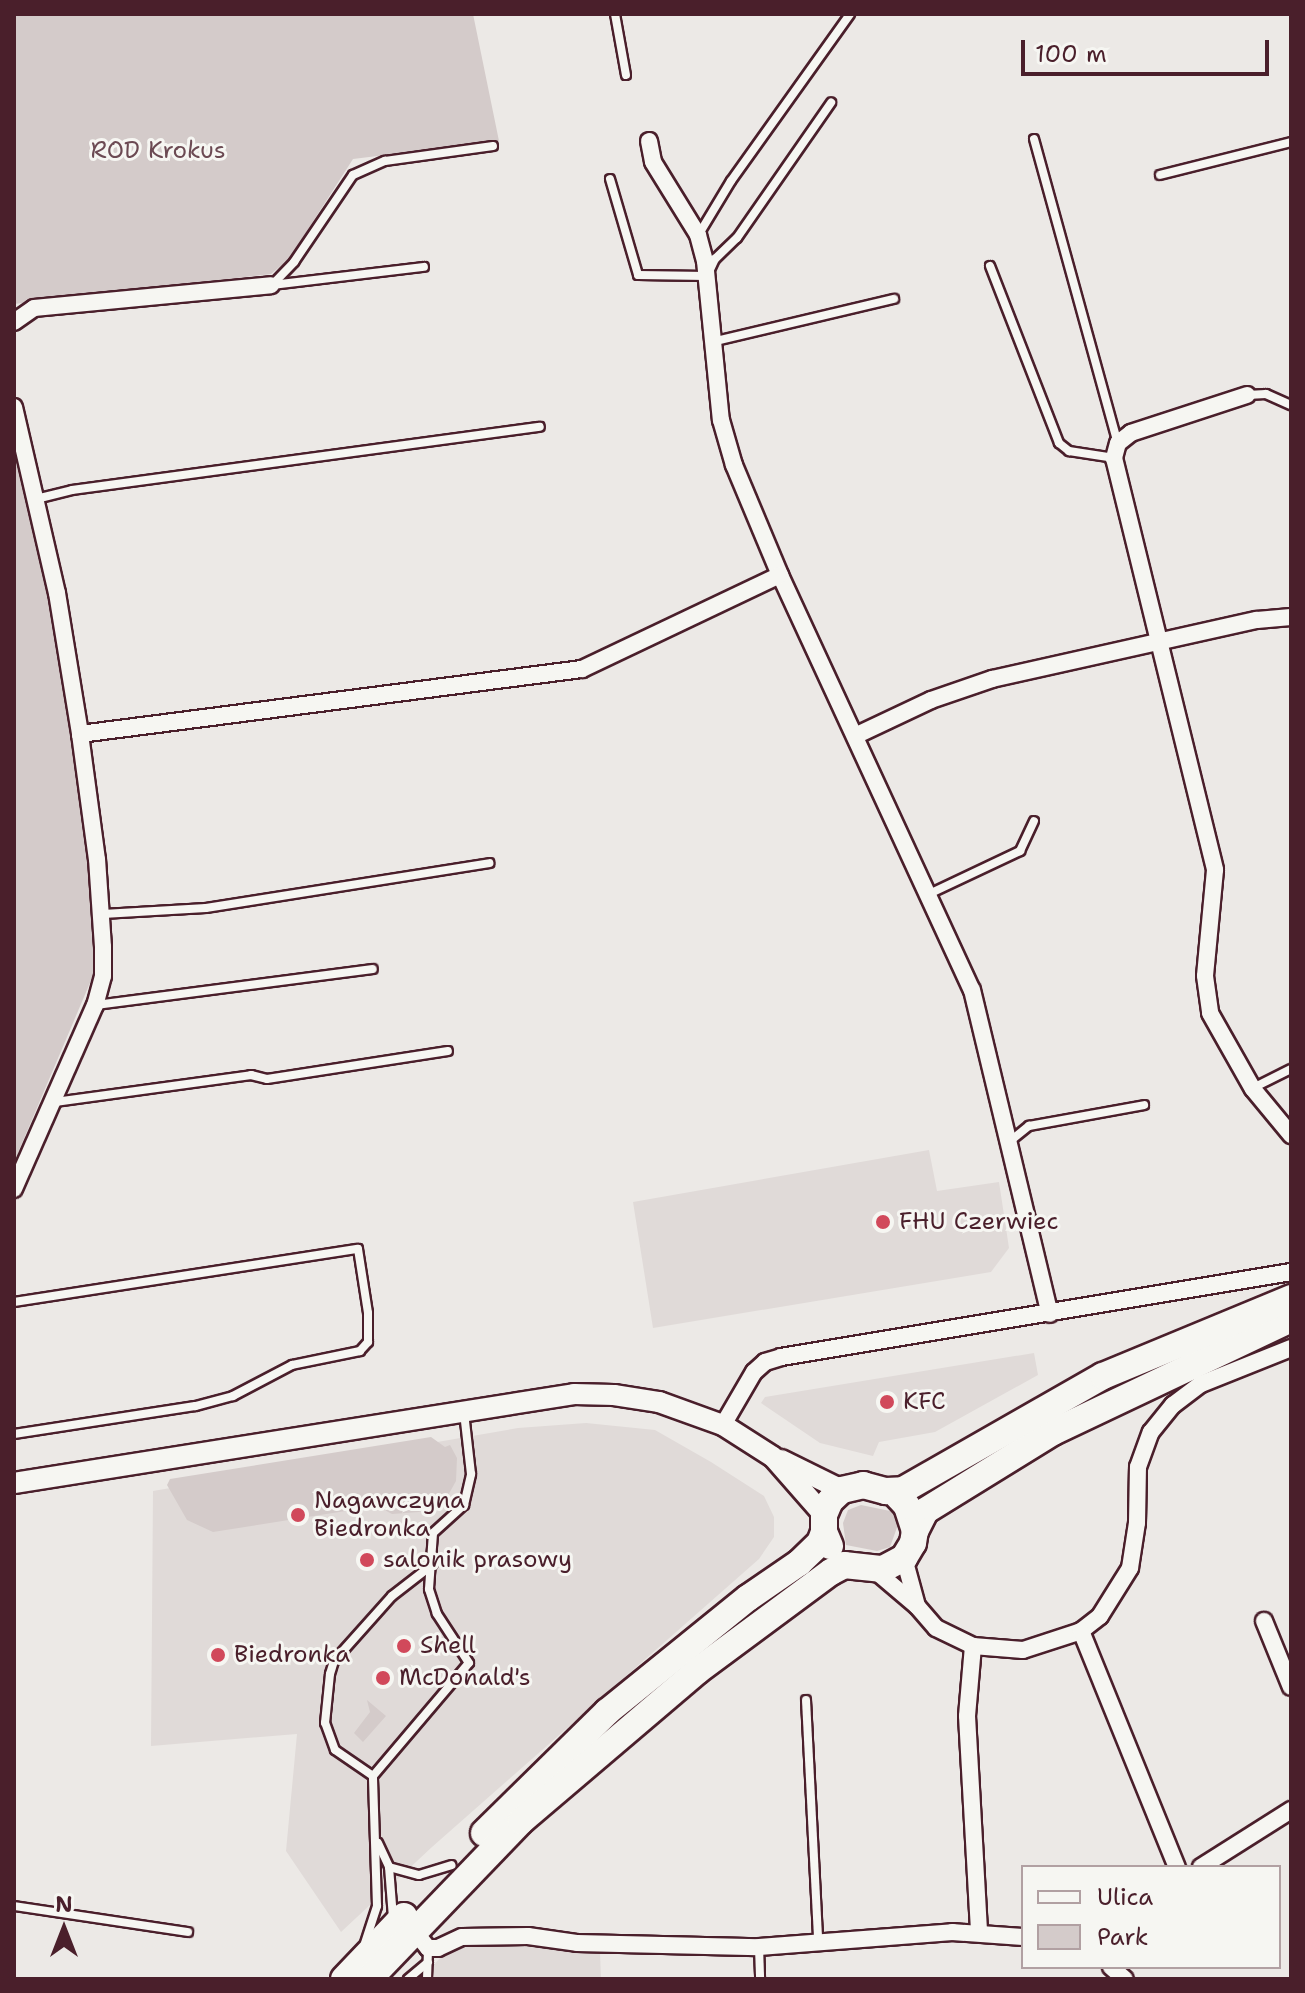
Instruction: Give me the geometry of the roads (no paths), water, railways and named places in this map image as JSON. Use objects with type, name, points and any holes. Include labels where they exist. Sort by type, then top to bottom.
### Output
[{"type":"main road","points":[[894,1492],[1103,1376],[1291,1298]]},
{"type":"main road","points":[[363,1972],[413,1937],[521,1821],[594,1757],[798,1593],[844,1565],[872,1568],[896,1565],[910,1551],[925,1511],[1053,1432],[1291,1319]]},
{"type":"main road","points":[[413,1937],[452,1865],[607,1712],[676,1655],[799,1563],[820,1543],[830,1501],[842,1490],[863,1485],[894,1492],[907,1506],[915,1531]]},
{"type":"main road","points":[[824,1524],[844,1565]]},
{"type":"street","points":[[649,141],[653,162],[698,235],[716,341],[721,420],[734,465],[780,575],[857,735],[972,990],[1050,1314]]},
{"type":"street","points":[[14,322],[34,308],[271,285]]},
{"type":"street","points":[[1247,395],[1131,433],[1116,450],[1215,870],[1205,976],[1210,1013],[1253,1089],[1291,1135]]},
{"type":"street","points":[[14,407],[57,593],[80,734],[103,976],[95,1005],[55,1102],[14,1189]]},
{"type":"street","points":[[80,734],[582,669],[780,575]]},
{"type":"street","points":[[857,735],[931,700],[992,679],[1257,620],[1291,617]]},
{"type":"street","points":[[723,1425],[745,1384],[765,1362],[1291,1272]]},
{"type":"street","points":[[872,1568],[917,1606],[936,1628],[973,1646],[1023,1650],[1081,1631],[1100,1616],[1130,1568],[1137,1523],[1138,1467],[1151,1432],[1173,1405],[1201,1384],[1291,1348]]},
{"type":"street","points":[[14,1483],[574,1394],[614,1395],[659,1402],[723,1425],[773,1457],[842,1490]]},
{"type":"street","points":[[773,1457],[824,1524]]},
{"type":"street","points":[[904,1558],[917,1606]]},
{"type":"street","points":[[1264,1621],[1291,1687]]},
{"type":"street","points":[[1081,1631],[1176,1865]]},
{"type":"street","points":[[973,1646],[967,1716],[979,1933]]},
{"type":"street","points":[[1204,1865],[1291,1810]]},
{"type":"street","points":[[413,1937],[438,1948],[462,1937],[515,1936],[577,1943],[759,1947],[979,1933],[1021,1937]]},
{"type":"lane","points":[[615,14],[626,75]]},
{"type":"lane","points":[[698,235],[731,181],[850,14]]},
{"type":"lane","points":[[610,179],[638,275],[707,276],[715,259],[737,238],[831,103]]},
{"type":"lane","points":[[990,266],[1059,443],[1069,451],[1116,450],[1034,139]]},
{"type":"lane","points":[[1160,175],[1291,142]]},
{"type":"lane","points":[[271,285],[294,262],[353,175],[385,161],[493,146]]},
{"type":"lane","points":[[271,285],[424,267]]},
{"type":"lane","points":[[716,341],[894,299]]},
{"type":"lane","points":[[1247,395],[1266,394],[1291,405]]},
{"type":"lane","points":[[35,499],[72,490],[540,427]]},
{"type":"lane","points":[[929,894],[1020,851],[1034,821]]},
{"type":"lane","points":[[99,920],[206,908],[489,863]]},
{"type":"lane","points":[[95,1005],[373,969]]},
{"type":"lane","points":[[55,1102],[251,1075],[267,1079],[448,1051]]},
{"type":"lane","points":[[1253,1089],[1291,1069]]},
{"type":"lane","points":[[1008,1142],[1029,1126],[1144,1105]]},
{"type":"lane","points":[[14,1302],[358,1249],[368,1313],[368,1342],[360,1351],[292,1365],[233,1396],[195,1406],[14,1434]]},
{"type":"lane","points":[[363,1972],[377,1906],[373,1776],[469,1663],[437,1614],[429,1589],[433,1533],[464,1505],[471,1474],[463,1411]]},
{"type":"lane","points":[[373,1776],[335,1750],[325,1723],[326,1694],[334,1661],[392,1596],[432,1565]]},
{"type":"lane","points":[[806,1700],[818,1941]]},
{"type":"lane","points":[[377,1842],[389,1867],[394,1904],[413,1937],[427,1979]]},
{"type":"lane","points":[[389,1867],[419,1875],[452,1865]]},
{"type":"lane","points":[[14,1906],[188,1932]]},
{"type":"lane","points":[[408,1979],[413,1937]]},
{"type":"lane","points":[[759,1947],[760,1979]]},
{"type":"place","name":"FHU Czerwiec","points":[[883,1222]]},
{"type":"place","name":"KFC","points":[[887,1402]]},
{"type":"place","name":"Nagawczyna Biedronka","points":[[298,1515]]},
{"type":"place","name":"salonik prasowy","points":[[367,1560]]},
{"type":"place","name":"Shell","points":[[404,1646]]},
{"type":"place","name":"Biedronka","points":[[218,1655]]},
{"type":"place","name":"McDonald's","points":[[383,1678]]},
{"type":"park label","name":"ROD Krokus","points":[[158,151]]}]
